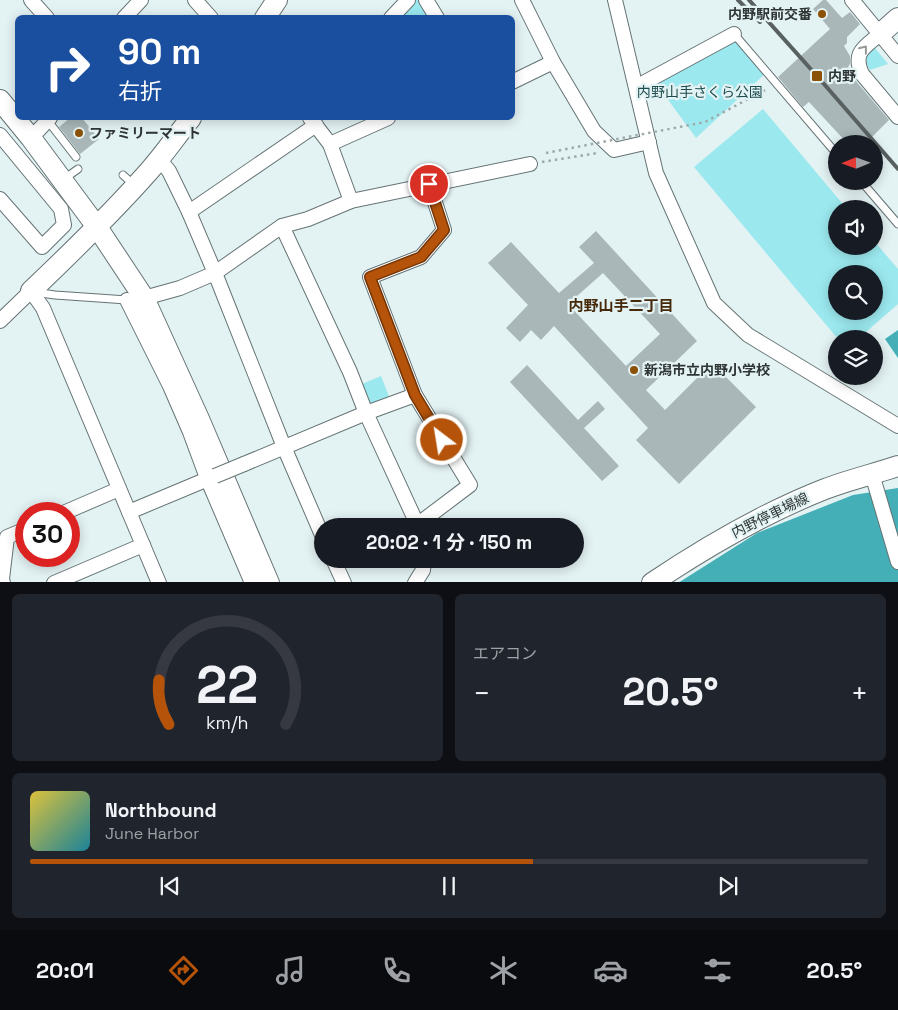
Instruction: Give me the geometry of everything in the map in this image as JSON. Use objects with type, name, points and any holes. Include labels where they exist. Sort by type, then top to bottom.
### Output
[{"type":"street","points":[[31,0],[44,15]]},
{"type":"street","points":[[127,15],[141,0]]},
{"type":"street","points":[[195,0],[208,15]]},
{"type":"street","points":[[267,15],[277,0]]},
{"type":"street","points":[[394,15],[408,0]]},
{"type":"street","points":[[426,0],[435,15]]},
{"type":"street","points":[[522,0],[553,62],[594,131],[614,150],[649,142]]},
{"type":"street","points":[[615,0],[656,173],[714,303],[748,336],[898,426]]},
{"type":"street","points":[[852,0],[898,56]]},
{"type":"street","points":[[898,18],[864,47],[859,56],[858,66],[862,74],[898,117]]},
{"type":"street","points":[[636,88],[734,34]]},
{"type":"street","points":[[515,81],[553,62]]},
{"type":"street","points":[[0,100],[15,118]]},
{"type":"street","points":[[16,120],[31,138],[70,174],[198,419],[269,582]]},
{"type":"street","points":[[31,138],[48,120]]},
{"type":"street","points":[[0,321],[98,227],[129,181],[159,159],[188,120]]},
{"type":"street","points":[[330,144],[384,120]]},
{"type":"street","points":[[189,212],[313,121],[330,144],[351,201]]},
{"type":"street","points":[[0,135],[61,210],[64,225],[42,247],[0,199]]},
{"type":"street","points":[[159,159],[169,171],[189,212],[315,518]]},
{"type":"street","points":[[135,299],[180,288],[215,273],[282,226],[351,201],[530,164]]},
{"type":"street","points":[[427,518],[470,485],[415,395],[370,277],[421,257],[444,230],[429,184]]},
{"type":"street","points":[[282,226],[415,518]]},
{"type":"street","points":[[31,291],[43,308],[159,582]]},
{"type":"street","points":[[135,299],[170,386],[211,477],[252,582]]},
{"type":"street","points":[[129,512],[366,413],[415,395]]},
{"type":"street","name":"内野停車場線","points":[[652,582],[692,556],[752,522],[790,504],[828,488],[898,466]]},
{"type":"street","points":[[872,474],[898,562]]},
{"type":"street","points":[[80,506],[119,489]]},
{"type":"street","points":[[3,582],[8,537],[15,534]]},
{"type":"street","points":[[54,582],[143,545]]},
{"type":"street","points":[[337,568],[344,582]]},
{"type":"street","points":[[415,582],[423,568]]},
{"type":"lane","points":[[734,34],[828,144]]},
{"type":"lane","points":[[50,120],[76,157]]},
{"type":"lane","points":[[869,190],[898,224]]},
{"type":"lane","points":[[31,291],[55,295],[135,299]]},
{"type":"path","points":[[546,153],[705,122],[767,89]]},
{"type":"path","points":[[548,161],[614,150]]},
{"type":"green space","points":[[415,0],[420,0],[429,15],[400,15]]},
{"type":"green space","name":"内野山手さくら公園","points":[[733,39],[766,73],[696,138],[655,82]]},
{"type":"green space","points":[[871,43],[888,64],[870,70],[866,57]]},
{"type":"green space","points":[[763,109],[828,186],[828,190],[831,190],[839,200],[828,200],[828,255],[883,255],[883,252],[898,269],[898,304],[883,317],[883,265],[828,265],[828,320],[880,320],[868,330],[830,330],[694,167]]},
{"type":"green space","points":[[381,376],[390,399],[371,406],[362,384]]},
{"type":"shaded area","points":[[898,330],[898,358],[885,339]]},
{"type":"shaded area","points":[[898,488],[898,582],[680,582],[757,533],[853,495]]},
{"type":"building","points":[[823,0],[826,0],[842,18],[850,12],[860,24],[847,37],[847,43],[844,46],[850,56],[848,67],[855,80],[889,120],[874,135],[840,135],[809,102],[803,107],[778,77],[830,29],[813,9]]},
{"type":"building","name":"ファミリーマート","points":[[68,120],[84,120],[99,139],[80,154],[59,127]]},
{"type":"building","points":[[596,231],[697,341],[646,390],[665,410],[712,363],[756,407],[679,484],[636,440],[648,428],[554,326],[541,340],[531,330],[520,342],[506,328],[528,305],[488,263],[511,242],[559,293],[594,263],[579,247]],"holes":[[[603,273],[660,334],[626,366],[568,304]]]},
{"type":"building","points":[[527,365],[578,420],[598,401],[605,409],[584,428],[619,466],[602,481],[510,382]]},
{"type":"railway","points":[[738,0],[760,22]]},
{"type":"railway","points":[[749,0],[898,169]]},
{"type":"place","name":"内野駅前交番","points":[[822,14]]},
{"type":"place","name":"内野","points":[[817,76]]},
{"type":"place","name":"ファミリーマート","points":[[79,133]]},
{"type":"place","name":"新潟市立内野小学校","points":[[634,370]]},
{"type":"district","name":"内野山手二丁目","points":[[621,306]]},
{"type":"route","points":[[429,184],[444,230],[421,257],[370,277],[415,395],[442,440]]}]
